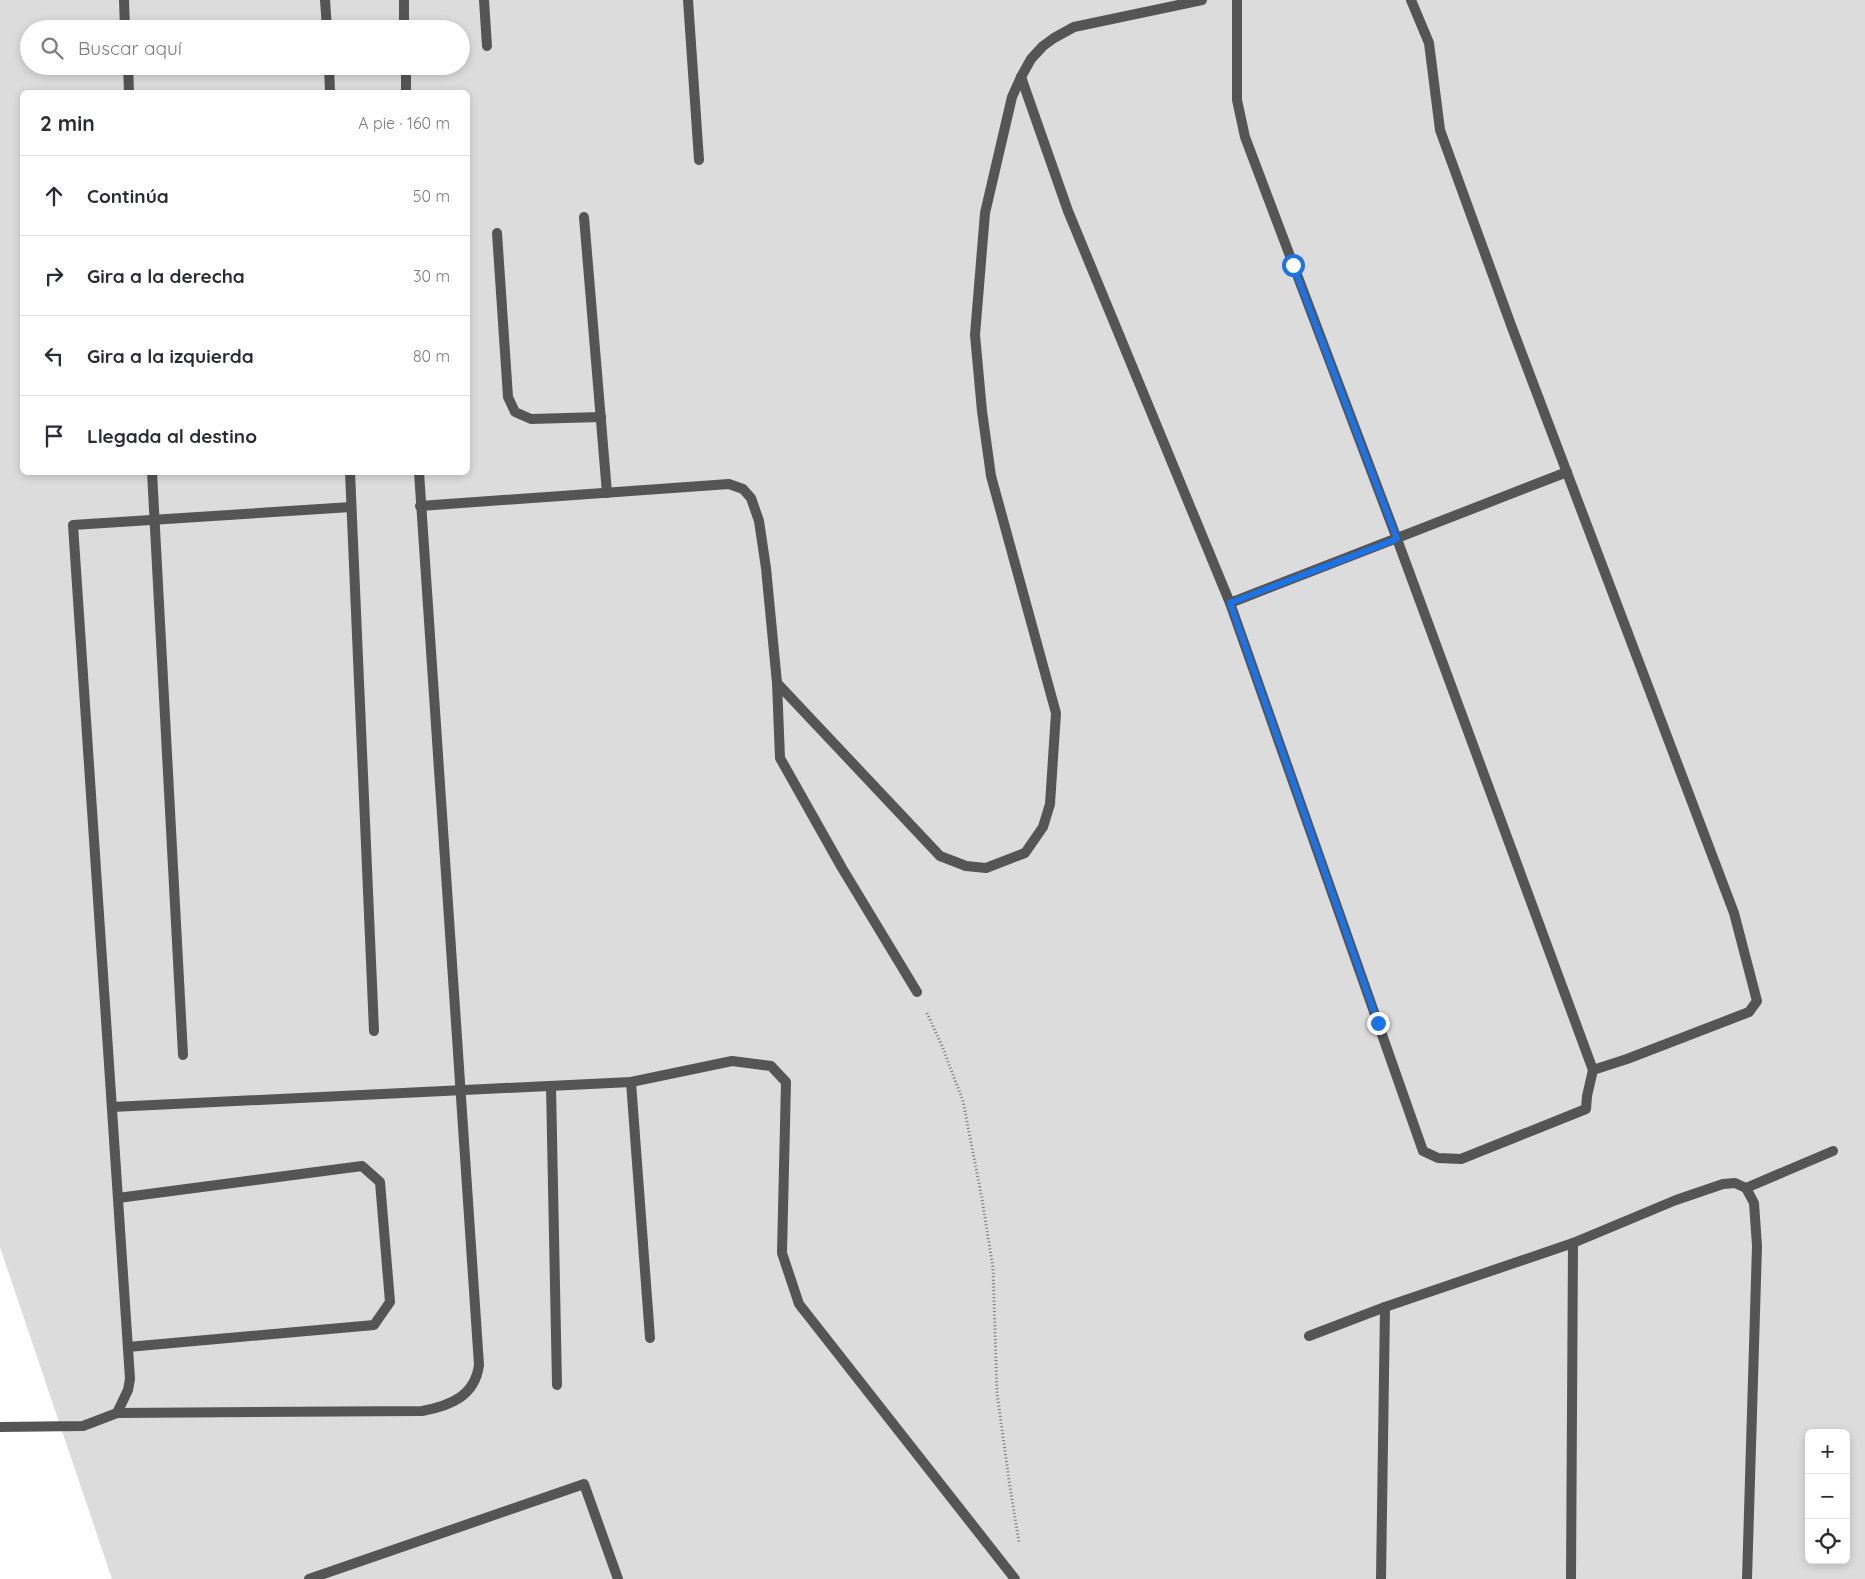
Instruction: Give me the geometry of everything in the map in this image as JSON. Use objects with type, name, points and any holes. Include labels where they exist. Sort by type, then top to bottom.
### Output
[{"type":"street","points":[[124,0],[125,20]]},
{"type":"street","points":[[325,0],[326,20]]},
{"type":"street","points":[[404,0],[404,20]]},
{"type":"street","points":[[484,0],[487,46]]},
{"type":"street","points":[[688,0],[699,160]]},
{"type":"street","points":[[777,683],[940,856],[966,866],[986,868],[1024,852],[1043,827],[1050,804],[1056,713],[991,476],[982,411],[975,335],[985,213],[1012,97],[1031,59],[1042,46],[1074,28],[1202,0]]},
{"type":"street","points":[[1021,76],[1068,211],[1230,603],[1423,1151],[1438,1158],[1461,1159],[1586,1109],[1593,1070],[1397,539],[1245,137],[1237,100],[1237,0]]},
{"type":"street","points":[[1411,0],[1429,43],[1440,130],[1511,326],[1734,913],[1757,1001],[1748,1012],[1627,1059],[1593,1070]]},
{"type":"street","points":[[128,75],[129,90]]},
{"type":"street","points":[[329,75],[330,90]]},
{"type":"street","points":[[406,75],[406,90]]},
{"type":"street","points":[[584,217],[607,493]]},
{"type":"street","points":[[496,233],[508,397],[515,412],[531,419],[601,417]]},
{"type":"street","points":[[1230,603],[1567,472]]},
{"type":"street","points":[[152,475],[183,1055]]},
{"type":"street","points":[[350,475],[374,1031]]},
{"type":"street","points":[[0,1427],[82,1426],[117,1413],[422,1411],[436,1409],[451,1403],[469,1390],[477,1378],[479,1365],[419,475]]},
{"type":"street","points":[[420,506],[728,484],[743,489],[751,498],[759,521],[766,568],[777,683],[780,758],[842,868],[917,992]]},
{"type":"street","points":[[117,1413],[128,1390],[130,1379],[73,525],[351,507]]},
{"type":"street","points":[[112,1107],[631,1082],[732,1060],[771,1066],[786,1082],[782,1253],[798,1304],[1015,1579]]},
{"type":"street","points":[[631,1082],[650,1338]]},
{"type":"street","points":[[551,1086],[557,1385]]},
{"type":"street","points":[[1746,1188],[1833,1151]]},
{"type":"street","points":[[118,1198],[362,1166],[380,1182],[390,1302],[374,1325],[128,1347]]},
{"type":"street","points":[[1310,1336],[1386,1307],[1574,1243],[1676,1200],[1723,1184],[1735,1182],[1746,1188],[1754,1203],[1757,1246],[1747,1579]]},
{"type":"street","points":[[1571,1579],[1574,1243]]},
{"type":"street","points":[[1381,1579],[1386,1307]]},
{"type":"street","points":[[309,1579],[584,1484],[618,1579]]},
{"type":"path","points":[[917,992],[942,1046],[963,1101],[982,1200],[993,1268],[997,1393],[1021,1550]]},
{"type":"shaded area","points":[[0,0],[1865,0],[1865,1579],[112,1579],[0,1247]]},
{"type":"route","points":[[1293,265],[1397,539],[1230,603],[1378,1023]]}]
